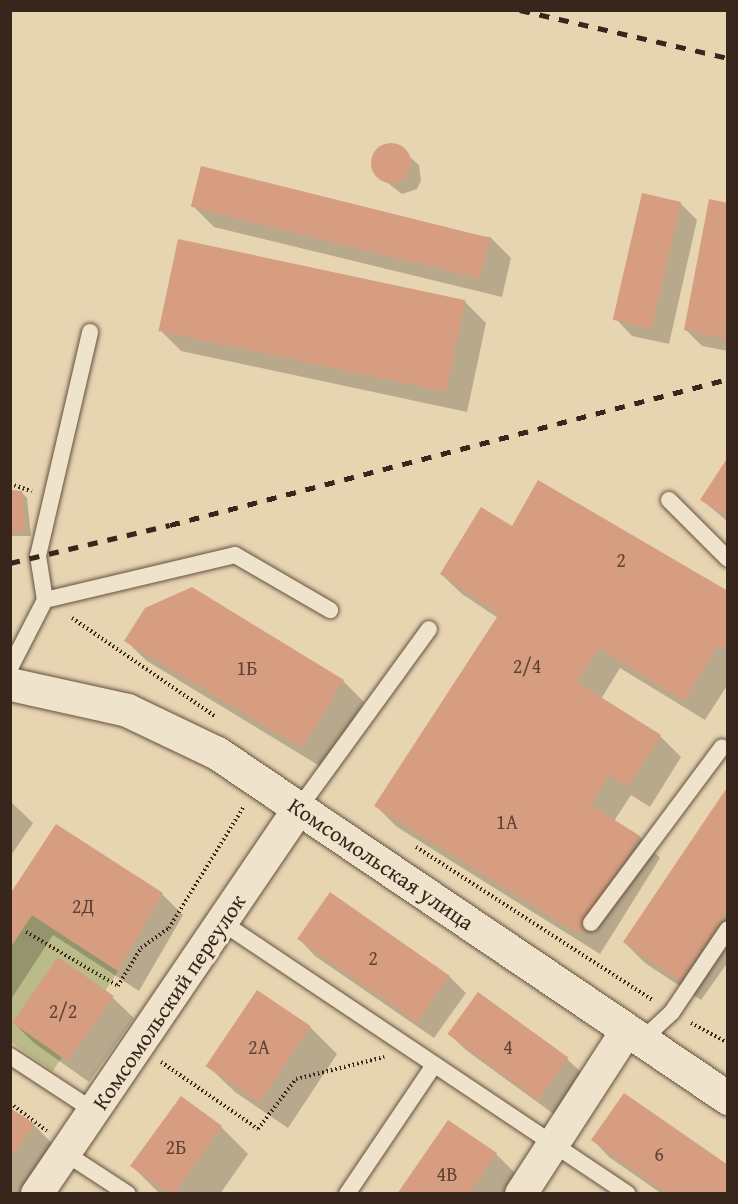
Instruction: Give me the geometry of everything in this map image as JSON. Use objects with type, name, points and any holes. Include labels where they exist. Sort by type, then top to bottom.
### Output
[{"type":"street","name":"Комсомольская улица","points":[[10,684],[127,710],[217,753],[728,1098]]},
{"type":"street","name":"Комсомольский переулок","points":[[37,1194],[299,808]]},
{"type":"street","points":[[521,1194],[553,1144],[635,1035]]},
{"type":"lane","points":[[10,668],[45,600],[38,556],[90,332]]},
{"type":"lane","points":[[669,500],[728,559]]},
{"type":"lane","points":[[45,600],[235,555],[330,610]]},
{"type":"lane","points":[[299,808],[429,629]]},
{"type":"lane","points":[[591,922],[726,746]]},
{"type":"lane","points":[[223,923],[628,1194]]},
{"type":"lane","points":[[635,1035],[672,1012],[725,939]]},
{"type":"lane","points":[[10,1056],[94,1111]]},
{"type":"lane","points":[[347,1194],[434,1065]]},
{"type":"lane","points":[[67,1150],[128,1194]]},
{"type":"path","points":[[45,600],[227,724]]},
{"type":"path","points":[[26,932],[118,986],[141,948],[169,928],[260,781]]},
{"type":"path","points":[[413,846],[672,1012],[728,1043]]},
{"type":"path","points":[[138,1047],[258,1130],[296,1078],[412,1050]]},
{"type":"path","points":[[10,1103],[67,1150]]},
{"type":"green space","points":[[32,915],[118,971],[53,1071],[11,1042],[10,948]]},
{"type":"building","points":[[391,143],[405,149],[411,163],[405,177],[391,183],[377,177],[371,163],[377,149]]},
{"type":"building","points":[[201,166],[490,238],[480,279],[191,207]]},
{"type":"building","points":[[642,193],[681,202],[652,329],[613,320]]},
{"type":"building","points":[[709,199],[728,203],[725,339],[684,330]]},
{"type":"building","points":[[178,239],[466,300],[446,392],[158,331]]},
{"type":"building","points":[[728,457],[728,517],[700,500]]},
{"type":"building","points":[[538,480],[728,591],[728,642],[723,649],[718,646],[684,701],[599,648],[577,682],[661,735],[628,787],[609,775],[591,805],[640,836],[579,934],[374,806],[499,614],[440,574],[481,507],[512,526]]},
{"type":"building","points":[[10,490],[22,491],[26,531],[10,531]]},
{"type":"building","points":[[192,587],[344,680],[302,748],[124,641],[145,608]]},
{"type":"building","points":[[728,786],[728,910],[680,981],[623,942]]},
{"type":"building","points":[[56,824],[163,893],[118,971],[32,915],[10,948],[10,894]]},
{"type":"building","points":[[330,892],[450,976],[417,1022],[297,939]]},
{"type":"building","points":[[58,957],[114,996],[68,1062],[12,1023]]},
{"type":"building","points":[[257,990],[311,1026],[259,1103],[206,1066]]},
{"type":"building","points":[[478,992],[569,1058],[538,1100],[447,1034]]},
{"type":"building","points":[[624,1093],[728,1165],[728,1194],[667,1194],[591,1140]]},
{"type":"building","points":[[181,1096],[222,1126],[174,1194],[170,1194],[130,1166]]},
{"type":"building","points":[[10,1108],[35,1124],[10,1159]]},
{"type":"building","points":[[448,1120],[497,1153],[469,1194],[397,1194]]},
{"type":"railway","points":[[520,10],[728,58]]},
{"type":"railway","points":[[10,563],[170,525],[728,379]]}]
